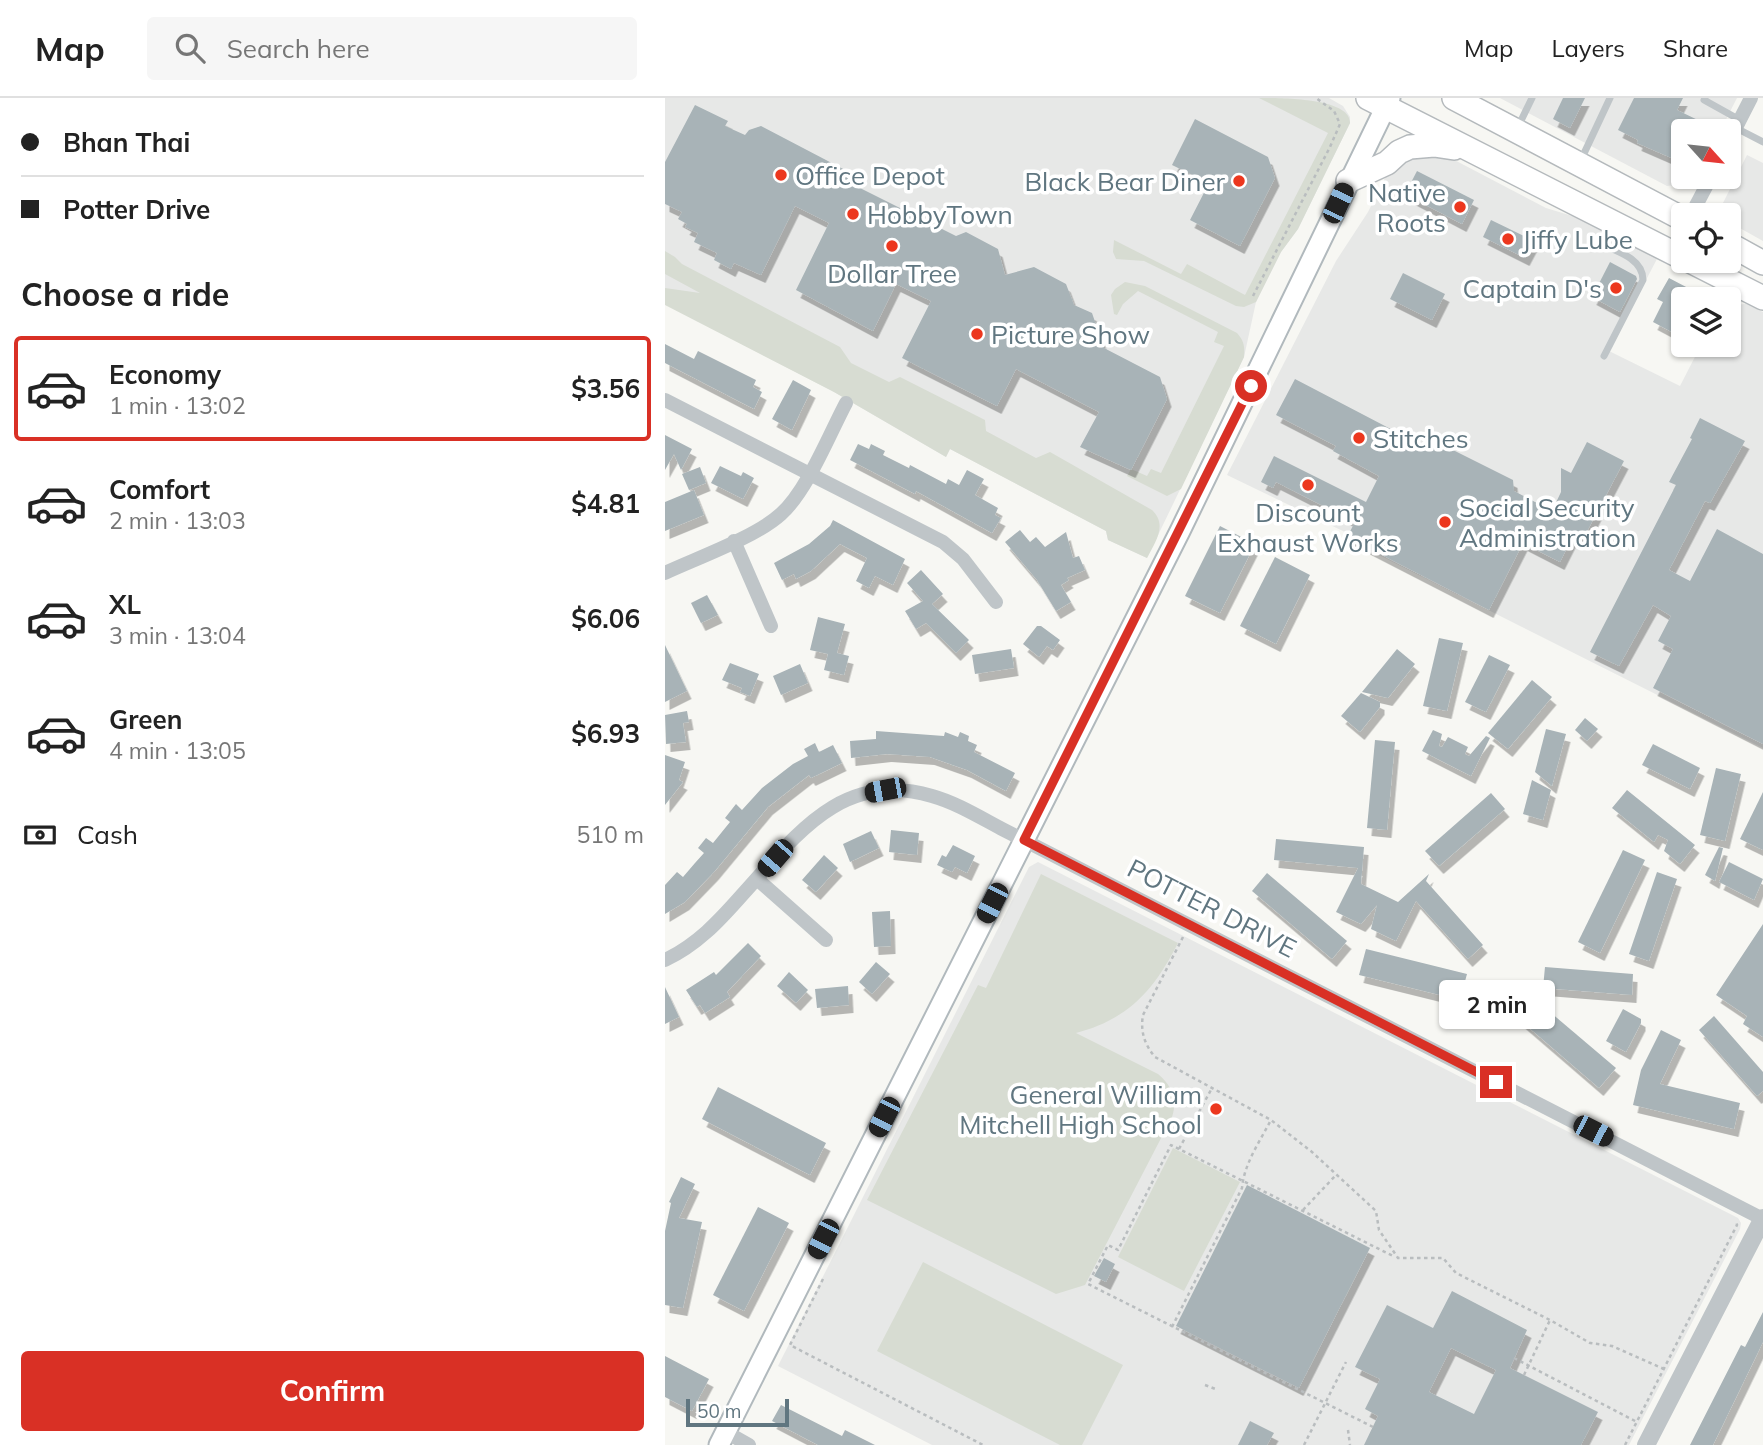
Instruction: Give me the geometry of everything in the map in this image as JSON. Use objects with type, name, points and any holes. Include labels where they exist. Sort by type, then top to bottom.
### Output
[{"type":"highway","points":[[1454,98],[1671,213]]},
{"type":"highway","points":[[1381,101],[1671,252]]},
{"type":"highway","points":[[1348,181],[1387,163],[1399,152],[1410,147],[1434,145],[1475,151]]},
{"type":"highway","points":[[1741,250],[1763,262]]},
{"type":"highway","points":[[1714,273],[1763,298]]},
{"type":"main road","points":[[723,1439],[1180,531],[1348,181],[1381,101]]},
{"type":"street","points":[[1740,119],[1751,98]]},
{"type":"street","points":[[665,400],[943,542],[963,559],[996,602]]},
{"type":"street","points":[[665,573],[764,527],[781,514],[797,496],[846,403]]},
{"type":"street","points":[[734,541],[771,626]]},
{"type":"street","name":"POTTER DRIVE","points":[[665,960],[708,933],[793,837],[829,808],[885,790],[914,792],[945,800],[1763,1218]]},
{"type":"street","points":[[757,879],[827,940]]},
{"type":"street","points":[[1646,1445],[1763,1218]]},
{"type":"street","points":[[723,1439],[750,1445]]},
{"type":"lane","points":[[1517,130],[1532,98]]},
{"type":"lane","points":[[1579,163],[1610,98]]},
{"type":"lane","points":[[1705,98],[1724,119]]},
{"type":"lane","points":[[1741,133],[1763,142]]},
{"type":"lane","points":[[1594,241],[1635,261],[1643,273],[1643,280],[1604,356]]},
{"type":"path","points":[[1253,296],[1340,124],[1334,111],[1316,98]]},
{"type":"path","points":[[1183,937],[1143,1016],[1143,1032],[1149,1049],[1155,1057],[1271,1119],[1312,1152],[1376,1211],[1379,1230],[1398,1258]]},
{"type":"path","points":[[1179,1149],[1212,1088]]},
{"type":"path","points":[[1172,1326],[1242,1188],[1242,1179],[1271,1119]]},
{"type":"path","points":[[1373,1427],[1088,1284],[1108,1245],[1118,1250],[1171,1145],[1398,1258],[1443,1258],[1456,1273],[1590,1343],[1612,1346],[1664,1369]]},
{"type":"path","points":[[1303,1210],[1336,1175]]},
{"type":"path","points":[[1625,1445],[1737,1221]]},
{"type":"path","points":[[825,1275],[790,1345],[983,1445]]},
{"type":"path","points":[[1524,1375],[1550,1320]]},
{"type":"path","points":[[1514,1359],[1637,1422]]},
{"type":"path","points":[[1304,1445],[1346,1362]]},
{"type":"path","points":[[1205,1385],[1217,1390]]},
{"type":"path","points":[[1348,1430],[1350,1445]]},
{"type":"shaded area","points":[[665,98],[1329,98],[1343,106],[1350,117],[1350,123],[1298,229],[1281,252],[1256,302],[1244,357],[1147,558],[1108,540],[1106,531],[950,449],[946,457],[834,392],[665,304]]},
{"type":"shaded area","points":[[1259,98],[1298,99],[1328,104],[1347,115],[1350,123],[1298,229],[1281,252],[1256,302],[1244,307],[1236,306],[1144,261],[1116,259],[1113,252],[1114,240],[1181,274],[1187,264],[1245,295],[1328,133]]},
{"type":"shaded area","points":[[1500,98],[1737,98],[1726,119],[1671,119],[1671,186],[1667,186]]},
{"type":"shaded area","points":[[1407,154],[1443,154],[1546,208],[1592,222],[1658,257],[1609,351],[1680,386],[1695,357],[1741,357],[1741,304],[1763,312],[1763,748],[1345,538],[1347,533],[1227,475],[1336,261],[1368,212],[1389,170]]},
{"type":"shaded area","points":[[1747,155],[1763,163],[1763,241],[1741,229],[1741,203],[1723,203],[1730,189],[1741,189],[1741,167]]},
{"type":"shaded area","points":[[665,251],[682,264],[840,347],[851,363],[889,382],[900,377],[985,420],[986,431],[1036,458],[1050,452],[1152,510],[1157,516],[1160,528],[1147,558],[1108,540],[1106,531],[950,449],[946,457],[834,392],[665,305],[665,288],[700,293],[665,274]]},
{"type":"shaded area","points":[[1125,282],[1145,286],[1237,333],[1243,341],[1244,357],[1181,489],[1167,496],[1127,476],[1131,469],[1147,476],[1151,469],[1161,473],[1224,346],[1214,342],[1218,332],[1138,291],[1123,304],[1117,315],[1114,314],[1111,295]]},
{"type":"shaded area","name":"General William Mitchell High School","points":[[1038,862],[1738,1218],[1740,1229],[1629,1445],[932,1445],[778,1366],[1029,867]]},
{"type":"shaded area","points":[[1041,874],[1178,943],[1159,975],[1138,1000],[1111,1020],[1076,1033],[1158,1074],[1170,1088],[1174,1104],[1172,1117],[1085,1285],[1056,1294],[867,1200],[978,985],[986,988]]},
{"type":"shaded area","points":[[1173,1148],[1240,1182],[1184,1291],[1118,1257]]},
{"type":"shaded area","points":[[923,1262],[1123,1365],[1082,1445],[1060,1445],[877,1351]]},
{"type":"building","points":[[1563,98],[1585,98],[1570,128],[1553,119]]},
{"type":"building","points":[[1634,98],[1683,98],[1677,110],[1696,119],[1671,119],[1671,158],[1637,143],[1638,140],[1618,130]]},
{"type":"building","points":[[695,105],[728,121],[725,126],[745,135],[749,130],[761,126],[847,171],[852,184],[956,236],[966,232],[998,249],[1005,275],[1034,267],[1066,284],[1074,305],[1092,313],[1104,348],[1160,377],[1167,399],[1131,470],[1080,447],[1099,412],[1016,369],[997,406],[902,358],[931,301],[896,284],[873,331],[796,290],[829,223],[795,206],[761,275],[734,263],[731,269],[714,260],[717,253],[694,242],[698,233],[685,227],[687,224],[678,219],[682,212],[665,204],[665,162]]},
{"type":"building","name":"Black Bear Diner","points":[[1195,119],[1268,157],[1275,178],[1240,246],[1190,220],[1209,183],[1172,165]]},
{"type":"building","points":[[1417,171],[1474,200],[1462,224],[1405,194]]},
{"type":"building","name":"Jiffy Lube","points":[[1491,220],[1534,241],[1525,258],[1483,237]]},
{"type":"building","name":"Captain D's","points":[[1610,262],[1637,279],[1620,312],[1592,297]]},
{"type":"building","points":[[1403,273],[1445,294],[1432,320],[1390,299]]},
{"type":"building","points":[[1669,278],[1686,287],[1671,287],[1671,332],[1653,322],[1663,302],[1657,299]]},
{"type":"building","points":[[665,344],[694,359],[698,351],[756,380],[753,387],[762,392],[754,409],[665,363]]},
{"type":"building","name":"Social Security Administration","points":[[1295,379],[1429,449],[1439,443],[1513,480],[1514,491],[1552,511],[1561,492],[1561,468],[1571,473],[1587,442],[1624,461],[1583,539],[1574,534],[1560,562],[1523,543],[1489,610],[1347,537],[1355,522],[1276,482],[1273,488],[1261,482],[1274,456],[1366,502],[1379,476],[1333,451],[1336,446],[1276,415]]},
{"type":"building","points":[[793,380],[811,390],[792,430],[772,419]]},
{"type":"building","points":[[1700,418],[1745,441],[1710,503],[1705,501],[1669,570],[1690,581],[1717,529],[1763,554],[1763,744],[1653,688],[1673,649],[1658,641],[1671,616],[1653,605],[1619,666],[1590,652],[1676,485],[1669,482]]},
{"type":"building","points":[[665,435],[692,449],[681,470],[674,454],[665,470]]},
{"type":"building","points":[[858,444],[869,449],[871,444],[885,451],[883,455],[909,468],[910,465],[946,484],[948,479],[959,485],[967,470],[984,479],[975,495],[998,508],[995,515],[1001,518],[992,533],[916,491],[915,494],[850,460]]},
{"type":"building","points":[[720,466],[741,476],[743,472],[754,478],[743,499],[711,483]]},
{"type":"building","points":[[700,467],[706,483],[689,490],[682,474]]},
{"type":"building","points":[[694,490],[704,515],[665,531],[665,502]]},
{"type":"building","points":[[833,520],[905,559],[893,585],[875,576],[869,588],[856,581],[867,558],[840,544],[811,571],[796,579],[794,574],[782,580],[774,563],[809,544],[830,526]]},
{"type":"building","points":[[1220,526],[1255,544],[1220,613],[1185,596]]},
{"type":"building","points":[[1020,530],[1030,542],[1036,537],[1045,547],[1066,532],[1073,558],[1079,556],[1085,570],[1067,578],[1069,580],[1061,585],[1071,602],[1056,611],[1037,580],[1005,542]]},
{"type":"building","points":[[1275,557],[1310,575],[1276,644],[1240,626]]},
{"type":"building","points":[[921,570],[943,594],[932,604],[969,640],[956,653],[926,623],[916,629],[905,611],[923,601],[907,583]]},
{"type":"building","points":[[707,595],[718,615],[701,623],[691,603]]},
{"type":"building","points":[[818,617],[845,624],[837,653],[849,656],[844,675],[824,670],[828,654],[810,650]]},
{"type":"building","points":[[1037,626],[1060,640],[1053,650],[1047,646],[1039,657],[1023,644]]},
{"type":"building","points":[[1439,638],[1463,643],[1447,711],[1423,706]]},
{"type":"building","points":[[665,645],[687,691],[665,702]]},
{"type":"building","points":[[1011,649],[1014,668],[975,674],[972,655]]},
{"type":"building","points":[[1397,649],[1415,664],[1388,698],[1362,692]]},
{"type":"building","points":[[1489,655],[1510,665],[1486,712],[1465,702]]},
{"type":"building","points":[[730,663],[759,674],[750,696],[740,692],[742,688],[722,680]]},
{"type":"building","points":[[800,664],[808,683],[781,695],[773,676]]},
{"type":"building","points":[[1532,680],[1552,697],[1508,749],[1488,733]]},
{"type":"building","points":[[1361,693],[1380,702],[1380,707],[1360,732],[1341,716]]},
{"type":"building","points":[[687,711],[689,722],[683,723],[686,742],[666,744],[665,715]]},
{"type":"building","points":[[1585,718],[1598,729],[1587,741],[1575,730]]},
{"type":"building","points":[[1546,729],[1566,734],[1552,786],[1535,772]]},
{"type":"building","points":[[1433,730],[1442,734],[1439,746],[1442,747],[1448,737],[1468,747],[1465,754],[1469,756],[1486,736],[1490,738],[1471,776],[1422,751]]},
{"type":"building","points":[[876,731],[944,736],[945,732],[958,737],[960,732],[969,736],[968,741],[977,745],[974,752],[1015,773],[1006,791],[967,770],[930,757],[887,754],[851,758],[850,741],[876,739]]},
{"type":"building","points":[[1375,740],[1395,742],[1387,830],[1367,828]]},
{"type":"building","points":[[815,743],[819,752],[833,745],[842,763],[811,778],[809,775],[768,807],[714,872],[685,902],[665,914],[665,885],[677,872],[683,877],[704,853],[698,848],[706,838],[713,843],[730,822],[725,818],[736,804],[742,810],[762,788],[808,756],[804,749]]},
{"type":"building","points":[[1653,744],[1700,768],[1690,789],[1642,765]]},
{"type":"building","points":[[665,755],[685,762],[679,780],[683,782],[665,805]]},
{"type":"building","points":[[1716,768],[1741,774],[1725,841],[1700,835]]},
{"type":"building","points":[[1532,780],[1551,790],[1543,820],[1523,814]]},
{"type":"building","points":[[1627,790],[1695,845],[1680,864],[1664,851],[1668,840],[1658,835],[1654,842],[1612,808]]},
{"type":"building","points":[[1763,792],[1763,850],[1740,839]]},
{"type":"building","points":[[1491,793],[1505,809],[1439,866],[1425,851]]},
{"type":"building","points":[[891,830],[919,833],[917,855],[889,852]]},
{"type":"building","points":[[871,831],[879,848],[850,862],[843,844]]},
{"type":"building","points":[[1276,839],[1364,847],[1361,884],[1398,902],[1429,874],[1426,881],[1483,945],[1468,959],[1416,901],[1396,941],[1371,929],[1377,905],[1361,924],[1336,912],[1358,868],[1274,860]]},
{"type":"building","points":[[953,845],[975,856],[967,873],[955,867],[952,872],[937,865],[942,855],[946,857]]},
{"type":"building","points":[[1719,847],[1723,848],[1715,881],[1705,875]]},
{"type":"building","points":[[1623,850],[1645,860],[1600,953],[1578,942]]},
{"type":"building","points":[[824,855],[838,868],[816,892],[802,880]]},
{"type":"building","points":[[1729,862],[1763,879],[1754,900],[1719,882]]},
{"type":"building","points":[[1657,872],[1677,879],[1649,961],[1629,954]]},
{"type":"building","points":[[1267,873],[1347,941],[1332,959],[1252,891]]},
{"type":"building","points":[[890,911],[891,946],[874,947],[872,912]]},
{"type":"building","points":[[1763,924],[1763,1037],[1743,1024],[1747,1016],[1716,995]]},
{"type":"building","points":[[748,943],[761,956],[727,992],[730,997],[705,1013],[700,1005],[697,1007],[686,990],[714,972],[716,975]]},
{"type":"building","points":[[1366,949],[1467,974],[1460,1000],[1359,975]]},
{"type":"building","points":[[876,962],[890,974],[872,994],[859,982]]},
{"type":"building","points":[[1545,967],[1633,974],[1632,995],[1543,988]]},
{"type":"building","points":[[789,972],[808,990],[796,1003],[777,986]]},
{"type":"building","points":[[848,986],[849,1005],[817,1008],[815,989]]},
{"type":"building","points":[[665,987],[679,1017],[665,1024]]},
{"type":"building","points":[[1537,1001],[1616,1068],[1599,1088],[1520,1020]]},
{"type":"building","points":[[1623,1009],[1641,1019],[1626,1052],[1606,1041]]},
{"type":"building","points":[[1714,1016],[1763,1072],[1763,1091],[1757,1096],[1699,1030]]},
{"type":"building","points":[[1661,1030],[1681,1040],[1660,1084],[1740,1103],[1734,1129],[1633,1105],[1641,1070]]},
{"type":"building","points":[[718,1087],[826,1143],[810,1175],[702,1119]]},
{"type":"building","points":[[681,1177],[695,1184],[679,1218],[702,1222],[683,1308],[665,1305],[665,1231],[671,1203],[669,1202]]},
{"type":"building","points":[[1247,1185],[1370,1248],[1299,1388],[1176,1326]]},
{"type":"building","points":[[758,1207],[789,1223],[744,1311],[713,1295]]},
{"type":"building","points":[[1104,1258],[1115,1264],[1106,1282],[1094,1276]]},
{"type":"building","points":[[1452,1291],[1527,1330],[1510,1368],[1598,1412],[1581,1445],[1364,1445],[1378,1416],[1365,1409],[1380,1379],[1355,1367],[1387,1305],[1433,1328]],"holes":[[[1451,1348],[1496,1370],[1474,1414],[1429,1392]]]},
{"type":"building","points":[[1763,1312],[1763,1342],[1713,1445],[1690,1445],[1741,1345],[1745,1347]]},
{"type":"building","points":[[665,1356],[709,1379],[692,1411],[665,1397]]},
{"type":"building","points":[[781,1405],[842,1436],[845,1430],[875,1445],[818,1445],[772,1421]]},
{"type":"building","points":[[1250,1421],[1274,1433],[1267,1445],[1238,1445]]},
{"type":"place","name":"Office Depot","points":[[781,175]]},
{"type":"place","name":"Black Bear Diner","points":[[1239,181]]},
{"type":"place","name":"Native Roots","points":[[1460,207]]},
{"type":"place","name":"HobbyTown","points":[[853,214]]},
{"type":"place","name":"Jiffy Lube","points":[[1508,239]]},
{"type":"place","name":"Dollar Tree","points":[[892,246]]},
{"type":"place","name":"Captain D's","points":[[1616,288]]},
{"type":"place","name":"Picture Show","points":[[977,334]]},
{"type":"place","name":"Stitches","points":[[1359,438]]},
{"type":"place","name":"Discount Exhaust Works","points":[[1308,485]]},
{"type":"place","name":"Social Security Administration","points":[[1445,522]]},
{"type":"place","name":"General William Mitchell High School","points":[[1216,1109]]},
{"type":"route","points":[[1251,386],[1024,840],[1496,1082]]}]
